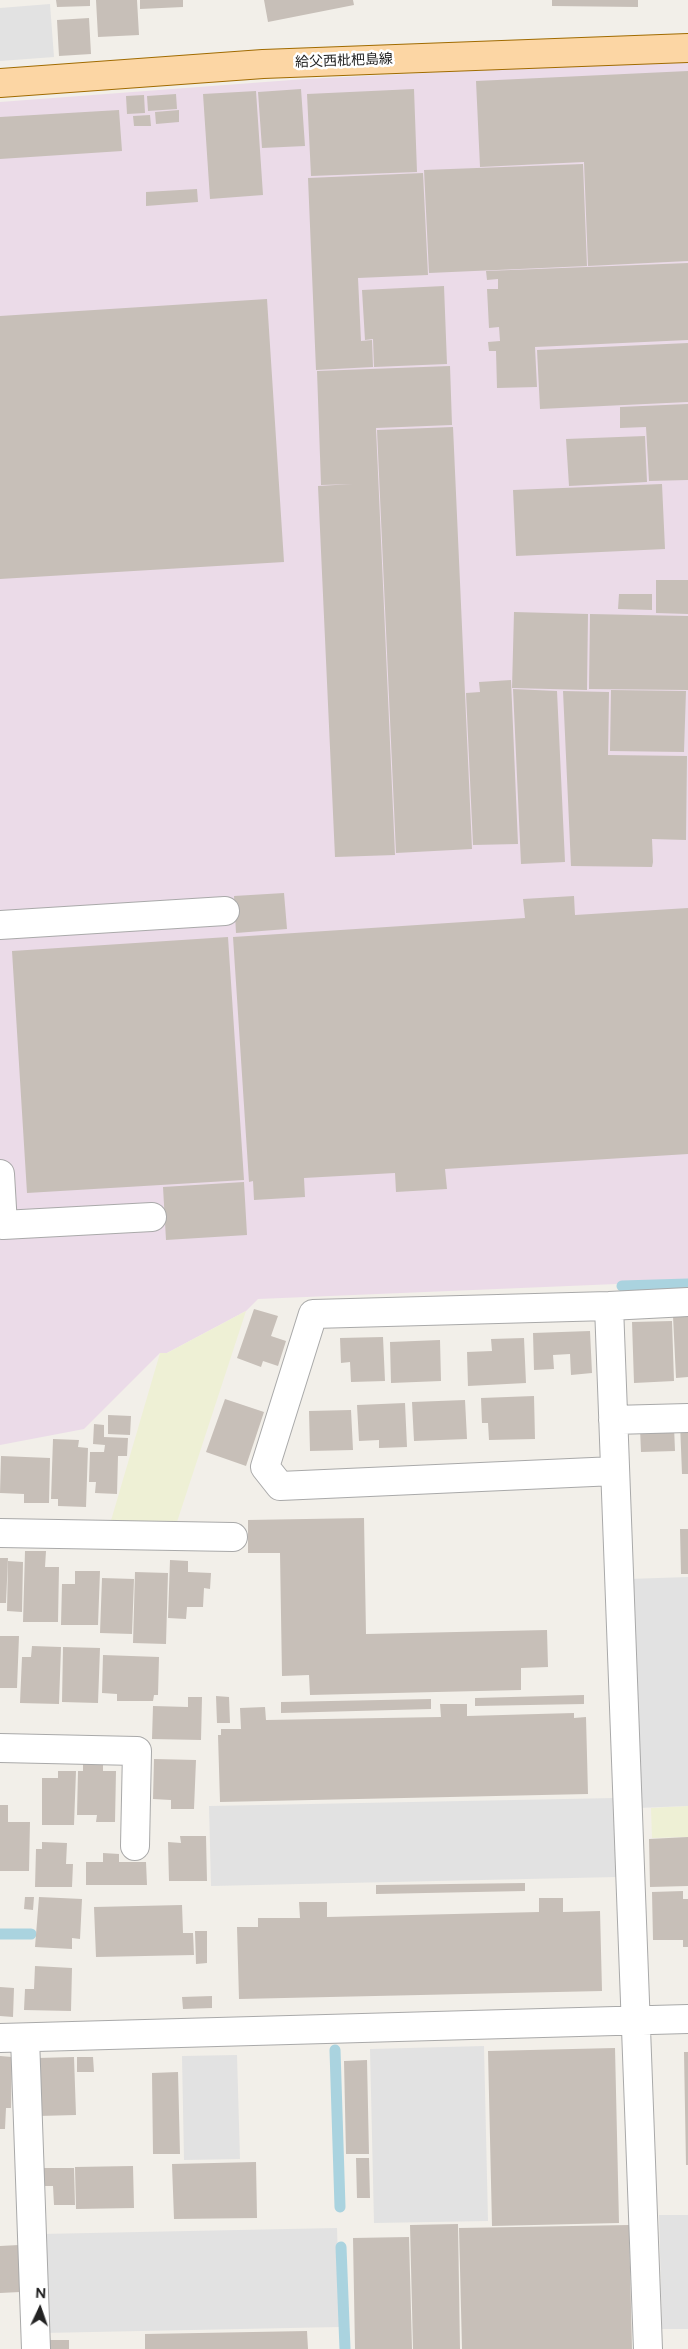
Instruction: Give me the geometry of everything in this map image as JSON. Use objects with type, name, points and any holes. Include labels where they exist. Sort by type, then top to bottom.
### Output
[{"type":"main road","name":"給父西枇杷島線","points":[[0,83],[262,64],[688,48]]},
{"type":"street","points":[[0,925],[225,911]]},
{"type":"street","points":[[0,1174],[3,1225],[152,1216]]},
{"type":"street","points":[[615,1471],[280,1486],[265,1467],[313,1314],[688,1302]]},
{"type":"street","points":[[609,1306],[634,2021],[648,2349]]},
{"type":"street","points":[[613,1420],[688,1418]]},
{"type":"street","points":[[0,1533],[233,1537]]},
{"type":"street","points":[[0,1748],[137,1751],[134,1846]]},
{"type":"street","points":[[36,2349],[12,2038],[688,2019]]},
{"type":"shaded area","points":[[50,4],[54,57],[0,61],[0,8]]},
{"type":"shaded area","points":[[688,60],[688,1281],[258,1299],[246,1311],[167,1353],[160,1353],[84,1429],[0,1445],[0,102],[305,79]]},
{"type":"shaded area","points":[[688,1577],[688,1806],[637,1808],[628,1579]]},
{"type":"shaded area","points":[[615,1798],[617,1877],[211,1886],[209,1806]]},
{"type":"shaded area","points":[[484,2046],[488,2221],[374,2223],[370,2049]]},
{"type":"shaded area","points":[[237,2055],[240,2159],[184,2160],[182,2056]]},
{"type":"shaded area","points":[[659,2215],[688,2215],[688,2329],[662,2329]]},
{"type":"shaded area","points":[[337,2228],[340,2327],[43,2333],[41,2234]]},
{"type":"green space","points":[[246,1311],[176,1525],[110,1524],[160,1353],[167,1353]]},
{"type":"green space","points":[[688,1806],[688,1837],[652,1838],[651,1808]]},
{"type":"building","points":[[56,0],[90,0],[90,6],[57,7]]},
{"type":"building","points":[[96,0],[137,0],[139,35],[98,37]]},
{"type":"building","points":[[140,0],[183,0],[183,7],[140,9]]},
{"type":"building","points":[[264,0],[353,0],[354,5],[268,22]]},
{"type":"building","points":[[552,0],[638,0],[638,7],[552,6]]},
{"type":"building","points":[[89,18],[91,54],[59,56],[57,20]]},
{"type":"building","points":[[688,71],[688,261],[588,266],[584,162],[480,167],[476,81]]},
{"type":"building","points":[[301,89],[305,146],[262,148],[258,92]]},
{"type":"building","points":[[414,89],[417,172],[311,176],[307,94]]},
{"type":"building","points":[[256,91],[263,195],[210,199],[203,94]]},
{"type":"building","points":[[176,94],[177,109],[148,111],[147,96]]},
{"type":"building","points":[[144,95],[145,113],[127,114],[126,96]]},
{"type":"building","points":[[119,110],[122,151],[0,159],[0,117]]},
{"type":"building","points":[[179,110],[179,122],[156,124],[155,112]]},
{"type":"building","points":[[150,115],[151,126],[134,126],[133,116]]},
{"type":"building","points":[[583,164],[587,266],[429,273],[424,170]]},
{"type":"building","points":[[423,173],[428,275],[358,278],[361,341],[372,340],[373,367],[316,370],[308,178]]},
{"type":"building","points":[[197,189],[198,202],[146,206],[146,192]]},
{"type":"building","points":[[688,263],[688,340],[535,347],[537,387],[497,388],[496,351],[489,351],[488,342],[500,341],[499,327],[489,328],[487,289],[498,289],[498,279],[487,280],[486,271]]},
{"type":"building","points":[[444,286],[447,364],[374,367],[373,339],[365,340],[362,290]]},
{"type":"building","points":[[267,299],[284,562],[0,579],[0,316]]},
{"type":"building","points":[[688,343],[688,402],[540,409],[537,350]]},
{"type":"building","points":[[450,366],[452,425],[376,428],[395,855],[335,857],[318,486],[353,484],[321,485],[317,371]]},
{"type":"building","points":[[688,404],[688,480],[649,481],[646,427],[620,428],[620,407]]},
{"type":"building","points":[[453,427],[472,849],[396,853],[377,430]]},
{"type":"building","points":[[645,436],[647,482],[569,486],[566,439]]},
{"type":"building","points":[[662,484],[665,549],[516,556],[513,490]]},
{"type":"building","points":[[656,580],[688,580],[688,614],[656,613]]},
{"type":"building","points":[[619,594],[652,594],[652,610],[618,609]]},
{"type":"building","points":[[514,612],[588,614],[587,690],[512,688]]},
{"type":"building","points":[[590,614],[688,616],[688,690],[589,689]]},
{"type":"building","points":[[511,680],[518,844],[473,845],[466,693],[480,692],[479,682]]},
{"type":"building","points":[[513,689],[557,691],[565,862],[521,864]]},
{"type":"building","points":[[611,690],[686,691],[684,752],[610,751]]},
{"type":"building","points":[[563,691],[609,692],[608,755],[687,756],[686,840],[652,839],[652,867],[571,866]]},
{"type":"building","points":[[284,893],[287,929],[236,933],[234,896]]},
{"type":"building","points":[[574,896],[575,915],[688,908],[688,1154],[445,1169],[447,1189],[396,1192],[395,1173],[304,1178],[305,1197],[254,1200],[253,1181],[249,1182],[233,937],[525,918],[523,899]]},
{"type":"building","points":[[228,937],[244,1180],[27,1193],[12,951]]},
{"type":"building","points":[[244,1182],[247,1235],[166,1240],[163,1187]]},
{"type":"building","points":[[254,1309],[278,1316],[271,1336],[286,1341],[278,1366],[263,1361],[261,1367],[237,1358]]},
{"type":"building","points":[[673,1316],[688,1316],[688,1377],[676,1378]]},
{"type":"building","points":[[672,1321],[674,1381],[634,1383],[632,1322]]},
{"type":"building","points":[[590,1331],[592,1373],[571,1375],[570,1354],[553,1355],[554,1369],[534,1370],[533,1333]]},
{"type":"building","points":[[383,1337],[385,1381],[351,1382],[350,1362],[341,1363],[340,1338]]},
{"type":"building","points":[[524,1338],[526,1383],[468,1386],[467,1352],[492,1351],[491,1339]]},
{"type":"building","points":[[440,1340],[441,1381],[391,1383],[390,1342]]},
{"type":"building","points":[[534,1396],[535,1439],[489,1440],[488,1423],[482,1423],[481,1398]]},
{"type":"building","points":[[225,1399],[264,1412],[246,1466],[206,1452]]},
{"type":"building","points":[[465,1400],[467,1439],[414,1441],[412,1402]]},
{"type":"building","points":[[405,1403],[407,1447],[379,1448],[379,1440],[359,1441],[357,1405]]},
{"type":"building","points":[[351,1410],[353,1450],[310,1451],[309,1411]]},
{"type":"building","points":[[108,1415],[131,1416],[130,1435],[108,1434]]},
{"type":"building","points":[[680,1423],[688,1423],[688,1474],[682,1474]]},
{"type":"building","points":[[94,1424],[104,1425],[104,1437],[128,1438],[127,1456],[118,1456],[117,1494],[95,1493],[96,1482],[89,1482],[90,1452],[104,1452],[105,1445],[93,1444]]},
{"type":"building","points":[[674,1426],[675,1451],[641,1452],[640,1428]]},
{"type":"building","points":[[53,1439],[79,1440],[78,1447],[88,1448],[86,1507],[58,1506],[58,1499],[51,1499]]},
{"type":"building","points":[[1,1456],[50,1458],[49,1503],[24,1503],[24,1494],[0,1493]]},
{"type":"building","points":[[364,1518],[366,1634],[547,1630],[548,1667],[521,1668],[521,1690],[310,1695],[309,1675],[282,1676],[280,1553],[248,1553],[248,1520]]},
{"type":"building","points":[[680,1529],[688,1529],[688,1574],[681,1574]]},
{"type":"building","points":[[25,1551],[46,1551],[45,1567],[59,1567],[58,1622],[23,1622]]},
{"type":"building","points":[[0,1558],[8,1558],[6,1603],[0,1603]]},
{"type":"building","points":[[170,1560],[188,1561],[188,1572],[211,1573],[210,1589],[204,1588],[203,1607],[187,1607],[186,1619],[168,1618]]},
{"type":"building","points":[[8,1561],[23,1562],[22,1612],[7,1611]]},
{"type":"building","points":[[75,1571],[100,1571],[98,1625],[61,1625],[62,1584],[75,1584]]},
{"type":"building","points":[[135,1572],[168,1573],[166,1644],[133,1643]]},
{"type":"building","points":[[102,1578],[134,1579],[132,1634],[100,1633]]},
{"type":"building","points":[[0,1636],[19,1636],[17,1688],[0,1688]]},
{"type":"building","points":[[32,1646],[61,1647],[59,1704],[20,1703],[22,1657],[31,1657]]},
{"type":"building","points":[[63,1647],[100,1648],[98,1703],[62,1702]]},
{"type":"building","points":[[103,1655],[159,1657],[158,1695],[154,1695],[153,1701],[117,1701],[117,1694],[102,1693]]},
{"type":"building","points":[[584,1695],[584,1704],[475,1706],[475,1698]]},
{"type":"building","points":[[216,1696],[229,1697],[230,1723],[217,1723]]},
{"type":"building","points":[[188,1697],[202,1697],[201,1740],[152,1739],[153,1706],[188,1707]]},
{"type":"building","points":[[431,1699],[431,1709],[281,1713],[281,1702]]},
{"type":"building","points":[[440,1704],[467,1704],[467,1716],[574,1713],[574,1718],[586,1717],[588,1794],[220,1802],[218,1735],[221,1735],[221,1729],[241,1729],[240,1708],[265,1707],[266,1720],[441,1717]]},
{"type":"building","points":[[154,1759],[196,1760],[194,1809],[171,1809],[171,1800],[153,1799]]},
{"type":"building","points":[[83,1761],[103,1761],[103,1771],[116,1771],[115,1822],[96,1822],[97,1815],[77,1815],[78,1771],[83,1771]]},
{"type":"building","points":[[58,1771],[76,1771],[74,1825],[42,1825],[42,1778],[58,1778]]},
{"type":"building","points":[[0,1805],[8,1805],[8,1822],[30,1822],[29,1871],[0,1871]]},
{"type":"building","points":[[180,1836],[206,1836],[207,1881],[169,1881],[168,1842],[181,1843]]},
{"type":"building","points":[[688,1837],[688,1886],[650,1887],[649,1839]]},
{"type":"building","points":[[42,1842],[67,1843],[66,1864],[73,1864],[72,1887],[35,1887],[36,1849],[42,1849]]},
{"type":"building","points":[[103,1853],[119,1854],[119,1862],[146,1862],[147,1885],[86,1885],[86,1862],[103,1862]]},
{"type":"building","points":[[525,1883],[525,1891],[376,1894],[376,1885]]},
{"type":"building","points":[[683,1891],[683,1899],[688,1899],[688,1947],[683,1947],[683,1940],[653,1940],[652,1892]]},
{"type":"building","points":[[25,1897],[34,1897],[33,1910],[24,1909]]},
{"type":"building","points":[[39,1897],[82,1899],[80,1939],[72,1938],[72,1949],[35,1947]]},
{"type":"building","points":[[539,1898],[563,1898],[563,1912],[600,1911],[602,1991],[239,1999],[237,1927],[258,1927],[258,1918],[300,1918],[299,1902],[327,1902],[327,1917],[539,1912]]},
{"type":"building","points":[[182,1905],[183,1933],[193,1933],[194,1955],[96,1957],[94,1907]]},
{"type":"building","points":[[195,1931],[207,1931],[207,1963],[196,1964]]},
{"type":"building","points":[[35,1966],[72,1968],[71,2011],[24,2010],[25,1989],[34,1989]]},
{"type":"building","points":[[0,1987],[14,1988],[13,2017],[0,2016]]},
{"type":"building","points":[[212,1996],[212,2008],[183,2009],[182,1997]]},
{"type":"building","points":[[615,2048],[619,2223],[492,2226],[488,2051]]},
{"type":"building","points":[[684,2052],[688,2052],[688,2165],[686,2165]]},
{"type":"building","points":[[0,2056],[12,2057],[11,2108],[6,2108],[5,2129],[0,2129]]},
{"type":"building","points":[[74,2057],[76,2115],[38,2116],[38,2058]]},
{"type":"building","points":[[77,2057],[93,2057],[94,2072],[77,2072]]},
{"type":"building","points":[[367,2060],[369,2154],[346,2154],[344,2061]]},
{"type":"building","points":[[178,2072],[180,2154],[153,2154],[152,2073]]},
{"type":"building","points":[[356,2158],[369,2158],[370,2198],[357,2198]]},
{"type":"building","points":[[256,2162],[257,2218],[174,2219],[172,2164]]},
{"type":"building","points":[[133,2166],[134,2208],[76,2209],[75,2167]]},
{"type":"building","points":[[40,2168],[74,2168],[75,2205],[54,2205],[53,2186],[41,2186]]},
{"type":"building","points":[[458,2224],[460,2349],[413,2349],[410,2225]]},
{"type":"building","points":[[629,2225],[632,2349],[462,2349],[459,2228]]},
{"type":"building","points":[[409,2237],[412,2349],[355,2349],[353,2238]]},
{"type":"building","points":[[19,2245],[20,2292],[0,2293],[0,2246]]},
{"type":"building","points":[[307,2331],[308,2349],[145,2349],[145,2334]]},
{"type":"building","points":[[46,2340],[69,2340],[69,2349],[46,2349]]},
{"type":"waterway","points":[[622,1286],[688,1284]]},
{"type":"waterway","points":[[0,1934],[31,1934]]},
{"type":"waterway","points":[[335,2050],[340,2207]]},
{"type":"waterway","points":[[341,2247],[345,2349]]}]
